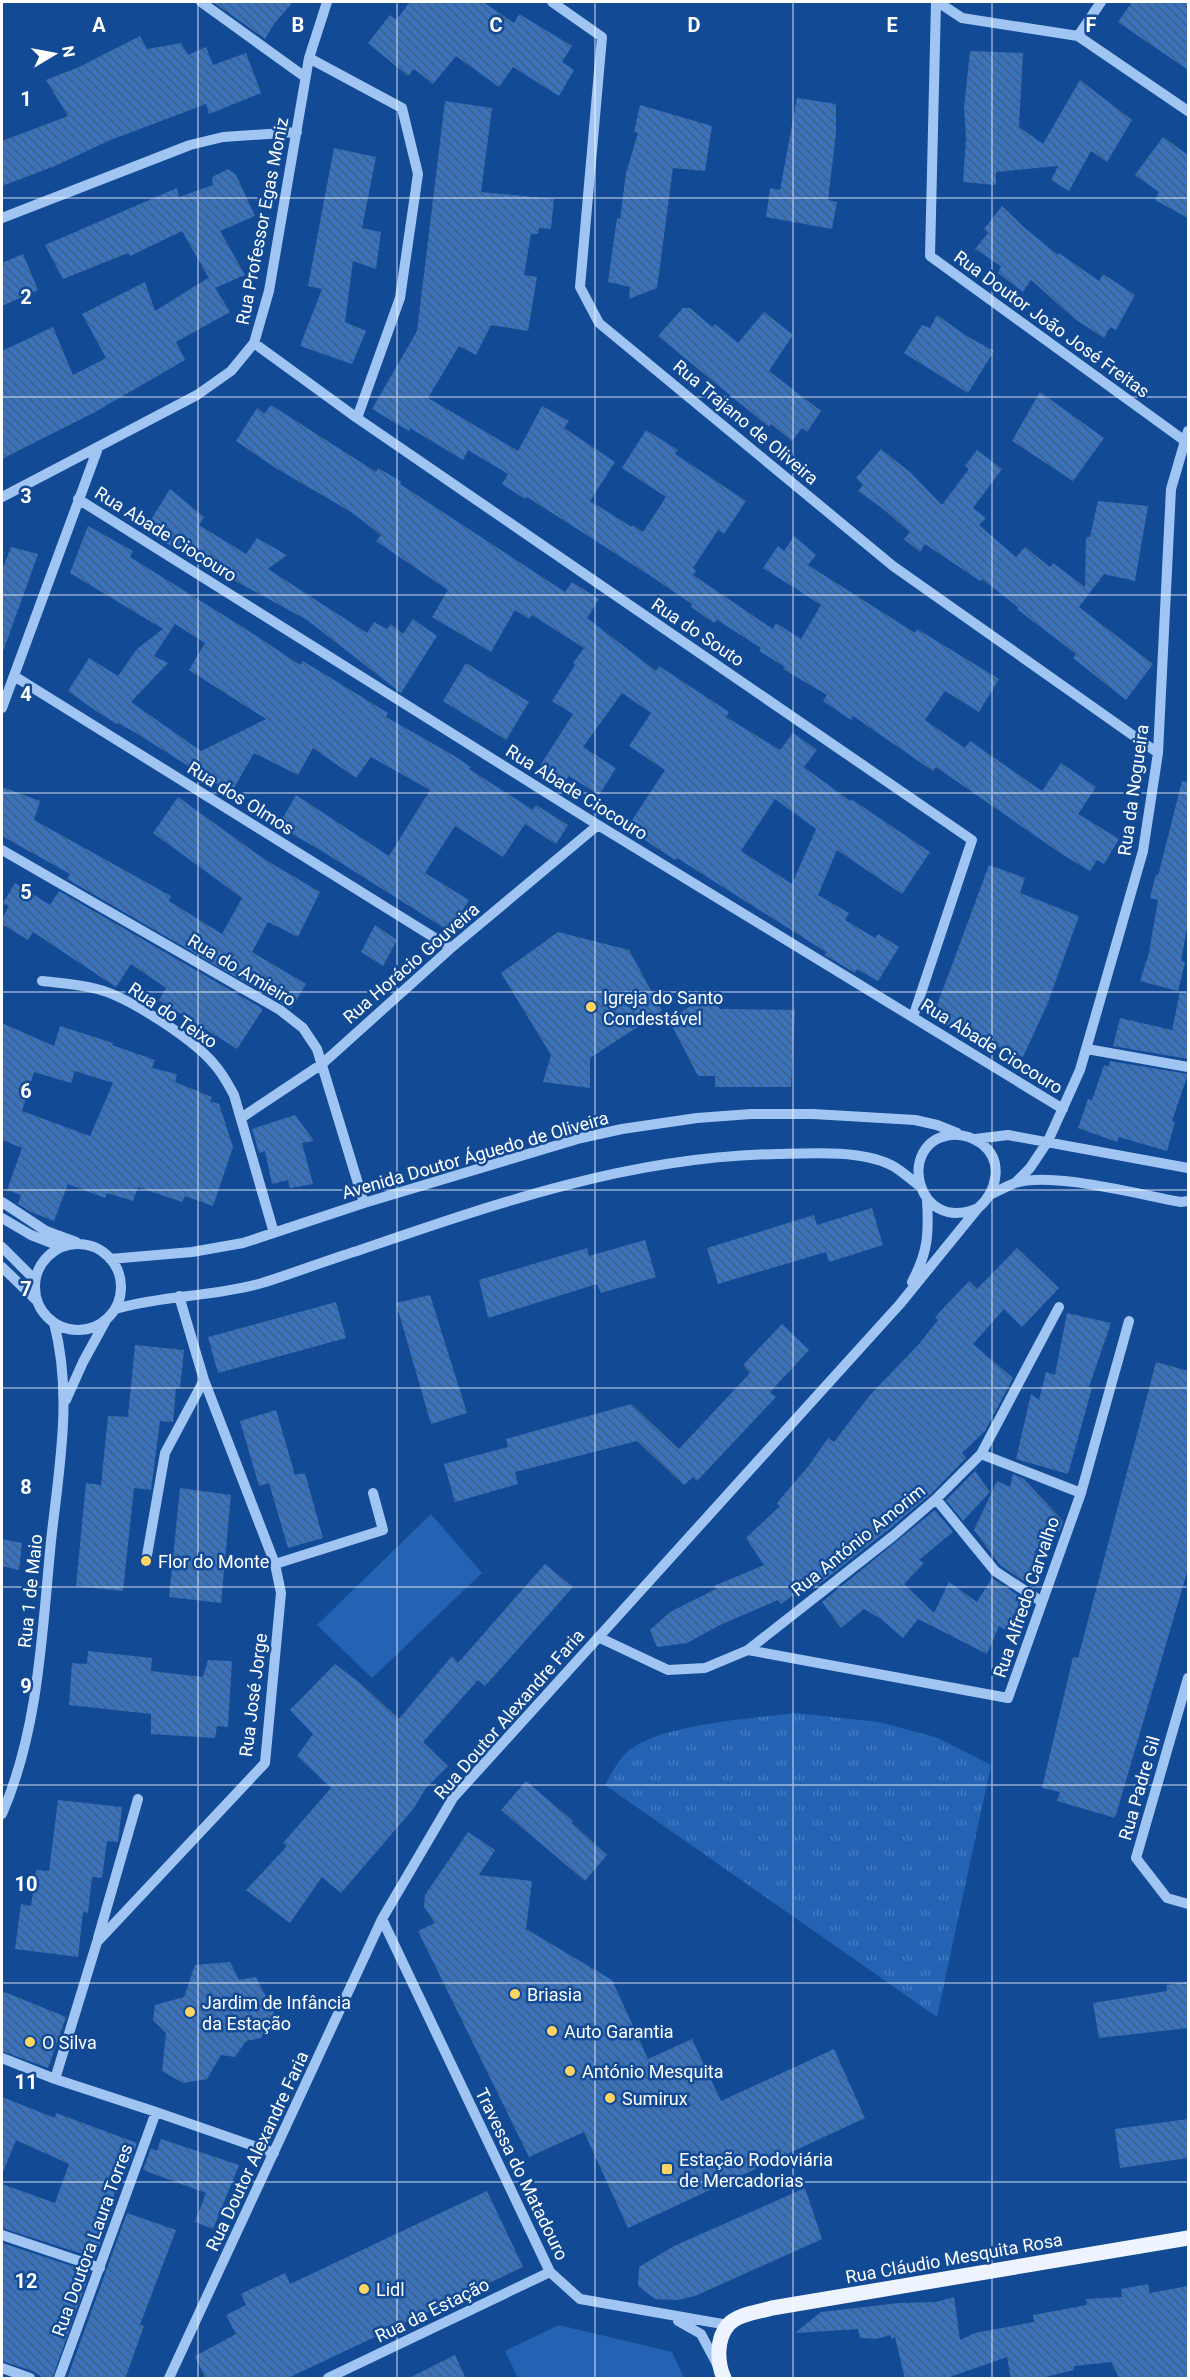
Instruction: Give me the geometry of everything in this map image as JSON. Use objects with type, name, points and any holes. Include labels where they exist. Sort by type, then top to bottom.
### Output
[{"type":"main road","name":"Rua Cláudio Mesquita Rosa","points":[[728,2325],[743,2316],[772,2308],[1188,2238]]},
{"type":"main road","points":[[722,2374],[719,2345],[728,2325]]},
{"type":"street","points":[[201,2],[305,77]]},
{"type":"street","name":"Rua Professor Egas Moniz","points":[[2,497],[215,384],[238,364],[254,343],[269,291],[309,58],[327,2]]},
{"type":"street","name":"Rua Trajano de Oliveira","points":[[552,2],[602,38],[580,287],[599,323],[893,566],[1158,753]]},
{"type":"street","points":[[937,2],[962,18],[1078,36],[1188,111]]},
{"type":"street","name":"Rua Doutor João José Freitas","points":[[937,2],[930,256],[1187,436]]},
{"type":"street","points":[[1078,36],[1101,2]]},
{"type":"street","points":[[309,58],[402,108],[418,174],[400,298],[357,418]]},
{"type":"street","points":[[2,218],[189,145],[223,137],[297,132]]},
{"type":"street","name":"Rua do Souto","points":[[254,343],[357,418],[972,840],[914,1017]]},
{"type":"street","name":"Rua da Nogueira","points":[[1015,1183],[1030,1168],[1048,1141],[1087,1049],[1143,851],[1158,753],[1171,489],[1187,436]]},
{"type":"street","points":[[2,708],[98,448]]},
{"type":"street","name":"Rua Abade Ciocouro","points":[[78,499],[598,825],[1063,1109]]},
{"type":"street","name":"Rua dos Olmos","points":[[14,676],[451,948]]},
{"type":"street","name":"Rua Horácio Gouveira","points":[[241,1118],[322,1064],[451,948],[598,825]]},
{"type":"street","name":"Rua do Amieiro","points":[[2,850],[280,1010],[303,1028],[312,1039],[322,1064],[364,1203]]},
{"type":"street","name":"Rua do Teixo","points":[[42,981],[98,989],[135,1005],[199,1049],[213,1062],[226,1078],[241,1118],[274,1233]]},
{"type":"street","points":[[1087,1049],[1188,1066]]},
{"type":"street","name":"Avenida Doutor Águedo de Oliveira","points":[[110,1259],[192,1252],[243,1243],[364,1203],[592,1136],[698,1118],[761,1114],[866,1116],[915,1120],[960,1134]]},
{"type":"street","points":[[960,1134],[975,1139],[985,1147],[994,1164],[995,1183],[990,1195],[900,1304],[926,1253],[929,1222],[927,1200],[920,1186],[918,1174],[920,1161],[935,1141],[947,1136],[960,1134]]},
{"type":"street","points":[[975,1139],[1008,1135],[1188,1168]]},
{"type":"street","points":[[115,1309],[144,1301],[224,1291],[262,1283],[480,1209],[590,1178],[688,1160],[797,1153],[861,1157],[890,1164],[920,1186]]},
{"type":"street","points":[[990,1195],[1015,1183],[1037,1179],[1058,1180],[1181,1202],[1188,1201]]},
{"type":"street","points":[[927,1200],[936,1207],[956,1213],[978,1208]]},
{"type":"street","points":[[2,1202],[46,1231],[100,1250],[117,1270],[120,1296],[115,1309],[82,1362],[65,1403]]},
{"type":"street","points":[[2,1218],[31,1235],[62,1247]]},
{"type":"street","points":[[36,1300],[35,1280],[40,1266],[49,1255],[62,1247],[88,1245]]},
{"type":"street","points":[[2,1247],[35,1280]]},
{"type":"street","points":[[2,1267],[36,1300],[43,1313],[54,1323],[67,1329],[81,1330],[95,1327],[107,1319]]},
{"type":"street","name":"Rua José Jorge","points":[[55,2079],[97,1942],[265,1763],[280,1593],[275,1564],[204,1380],[179,1296]]},
{"type":"street","name":"Rua Doutor Alexandre Faria","points":[[169,2379],[382,1919],[453,1798],[900,1304]]},
{"type":"street","name":"Rua António Amorim","points":[[598,1637],[668,1670],[705,1668],[748,1650],[936,1499],[981,1454],[1059,1307]]},
{"type":"street","name":"Rua Alfredo Carvalho","points":[[748,1650],[1008,1698],[1080,1493],[1129,1321]]},
{"type":"street","points":[[54,1323],[63,1361],[65,1403]]},
{"type":"street","points":[[146,1561],[165,1452],[204,1380]]},
{"type":"street","name":"Rua 1 de Maio","points":[[2,1814],[19,1767],[35,1692],[65,1403]]},
{"type":"street","points":[[981,1454],[1080,1493]]},
{"type":"street","points":[[275,1564],[383,1530],[373,1492]]},
{"type":"street","points":[[936,1499],[995,1571],[1042,1602]]},
{"type":"street","name":"Rua Padre Gil","points":[[1188,1678],[1136,1858],[1167,1898],[1188,1904]]},
{"type":"street","points":[[97,1942],[138,1799]]},
{"type":"street","name":"Travessa do Matadouro","points":[[382,1919],[550,2272],[580,2299],[728,2325]]},
{"type":"street","points":[[2,2058],[55,2079],[274,2154]]},
{"type":"street","name":"Rua Doutora Laura Torres","points":[[59,2379],[156,2112]]},
{"type":"street","points":[[2,2235],[100,2268]]},
{"type":"street","name":"Rua da Estação","points":[[328,2379],[550,2272]]},
{"type":"street","points":[[658,2313],[687,2324],[701,2334],[722,2374]]},
{"type":"street","points":[[2,2368],[30,2379]]},
{"type":"green space","points":[[431,1514],[482,1573],[372,1678],[317,1625]]},
{"type":"green space","points":[[794,1713],[879,1722],[938,1738],[991,1765],[937,2017],[605,1785],[625,1754],[639,1744],[658,1736],[705,1724]]},
{"type":"green space","points":[[559,2325],[672,2352],[684,2378],[518,2378],[505,2351]]},
{"type":"building","points":[[213,2],[293,2],[274,24],[265,39]]},
{"type":"building","points":[[410,2],[483,2],[514,23],[519,14],[572,46],[562,62],[574,70],[559,96],[513,67],[499,87],[456,56],[433,84],[414,69],[408,76],[368,43],[390,15],[396,20]]},
{"type":"building","points":[[1132,2],[1188,2],[1188,70],[1118,22]]},
{"type":"building","points":[[140,36],[147,49],[181,43],[188,55],[206,47],[213,65],[246,53],[261,93],[209,114],[206,104],[108,141],[55,166],[2,186],[2,141],[68,116],[46,80],[79,67]]},
{"type":"building","points":[[970,51],[1023,53],[1019,127],[1043,144],[1080,80],[1132,120],[1107,162],[1091,151],[1069,191],[1051,180],[1058,166],[996,172],[996,185],[963,182],[966,138],[964,108]]},
{"type":"building","points":[[797,98],[836,104],[836,133],[828,200],[837,202],[832,229],[766,217],[770,188],[780,190]]},
{"type":"building","points":[[445,101],[492,108],[481,192],[554,199],[551,229],[539,228],[538,234],[531,234],[524,275],[537,277],[528,331],[491,325],[476,355],[459,346],[428,398],[518,451],[542,406],[569,421],[564,428],[615,462],[590,501],[643,532],[666,497],[622,468],[646,430],[678,450],[675,454],[746,501],[724,534],[718,530],[693,568],[696,571],[693,575],[773,629],[776,623],[801,639],[821,605],[763,568],[778,546],[784,551],[794,536],[816,555],[808,565],[915,633],[917,629],[999,679],[979,712],[945,691],[925,720],[965,748],[970,741],[1042,791],[1061,763],[1096,787],[1078,814],[1119,839],[1104,864],[1097,860],[1090,871],[1063,855],[936,767],[933,771],[853,716],[851,720],[823,701],[827,695],[783,669],[785,667],[759,651],[761,648],[717,620],[714,623],[691,607],[692,604],[649,575],[527,497],[525,499],[502,484],[508,474],[468,450],[463,460],[410,428],[409,431],[372,409],[417,331]]},
{"type":"building","points":[[640,105],[712,126],[705,171],[673,168],[657,288],[629,299],[630,287],[608,282],[626,173],[638,133],[634,132]]},
{"type":"building","points":[[1163,137],[1188,155],[1188,218],[1155,200],[1159,192],[1135,175]]},
{"type":"building","points":[[334,148],[376,157],[362,228],[381,232],[376,269],[353,261],[345,322],[366,331],[352,364],[300,346],[322,289],[308,286]]},
{"type":"building","points":[[228,169],[236,175],[255,216],[220,231],[245,275],[215,288],[230,312],[176,342],[185,360],[95,412],[2,459],[2,351],[53,327],[73,375],[106,358],[82,314],[145,282],[155,311],[208,278],[210,280],[182,231],[130,256],[128,253],[63,279],[45,245],[177,188],[179,197],[213,185],[212,177]]},
{"type":"building","points":[[1002,206],[1058,255],[1059,253],[1099,281],[1103,274],[1135,295],[1116,330],[1110,327],[1104,338],[1076,320],[1031,280],[1023,292],[998,273],[1001,266],[975,249],[988,233],[984,229]]},
{"type":"building","points":[[23,254],[38,290],[2,306],[2,263]]},
{"type":"building","points":[[683,308],[690,308],[712,327],[715,324],[738,343],[764,312],[793,335],[769,371],[821,411],[807,432],[802,428],[792,441],[771,424],[769,427],[658,336]]},
{"type":"building","points":[[937,315],[965,335],[994,351],[968,393],[904,353],[922,325],[930,328]]},
{"type":"building","points":[[1040,392],[1104,438],[1073,481],[1012,441]]},
{"type":"building","points":[[271,405],[376,472],[378,468],[402,482],[400,484],[565,592],[572,582],[599,599],[587,618],[656,671],[659,666],[729,712],[726,717],[780,750],[793,733],[817,750],[804,767],[850,801],[851,799],[930,852],[902,894],[837,850],[818,895],[849,913],[845,920],[875,938],[878,934],[899,947],[878,981],[857,969],[855,973],[825,955],[826,952],[627,828],[665,770],[629,746],[651,713],[622,693],[583,747],[616,768],[599,795],[569,776],[563,785],[538,769],[573,714],[552,701],[584,648],[532,615],[529,619],[515,610],[491,652],[432,617],[448,590],[376,541],[381,535],[351,512],[274,467],[236,441],[257,408],[264,414]],"holes":[[[775,799],[816,829],[792,884],[741,851]]]},
{"type":"building","points":[[881,449],[911,473],[942,505],[969,469],[965,466],[977,450],[1002,469],[973,508],[986,518],[979,525],[1016,557],[1025,547],[1050,567],[1053,563],[1085,587],[1086,537],[1090,537],[1098,501],[1148,506],[1135,581],[1104,574],[1079,607],[1153,664],[1126,700],[1073,658],[1076,654],[982,579],[980,581],[925,544],[920,552],[904,539],[910,532],[858,491],[863,485],[856,478]]},
{"type":"building","points":[[170,489],[204,517],[199,525],[246,554],[257,538],[287,555],[268,569],[367,633],[374,622],[387,629],[391,624],[403,634],[413,619],[437,636],[401,693],[307,620],[144,531]]},
{"type":"building","points":[[88,526],[133,551],[130,557],[300,665],[303,661],[388,713],[386,717],[453,755],[471,767],[469,769],[533,810],[536,805],[568,825],[556,844],[525,824],[503,857],[455,826],[425,873],[469,900],[449,931],[278,826],[296,795],[389,856],[430,790],[371,757],[356,778],[313,748],[298,775],[254,753],[231,793],[136,733],[93,709],[68,691],[89,658],[118,676],[137,649],[163,629],[70,573]],"holes":[[[175,624],[205,643],[189,670],[266,719],[201,751],[131,702],[168,663],[154,656]]]},
{"type":"building","points":[[11,547],[38,554],[4,649],[2,649],[2,570]]},
{"type":"building","points":[[466,663],[529,702],[506,740],[443,701]]},
{"type":"building","points":[[1182,781],[1188,782],[1188,923],[1181,961],[1185,962],[1178,991],[1140,981],[1149,953],[1158,900],[1150,898],[1156,874],[1158,876]]},
{"type":"building","points":[[2,787],[40,801],[34,820],[171,896],[169,901],[222,934],[242,898],[153,833],[178,797],[264,859],[320,892],[298,937],[268,922],[252,952],[306,984],[291,1009],[67,879],[70,874],[2,836]]},
{"type":"building","points":[[989,865],[1025,878],[1020,893],[1079,916],[1047,1005],[1023,1057],[932,1019]]},
{"type":"building","points":[[15,883],[50,905],[59,891],[263,1009],[237,1049],[159,1000],[166,988],[131,964],[116,987],[33,932],[28,940],[2,924],[2,919],[9,906],[3,903]]},
{"type":"building","points":[[375,925],[397,940],[383,966],[361,952]]},
{"type":"building","name":"Igreja do Santo Condestável","points":[[558,932],[629,950],[662,1011],[590,1058],[590,1088],[543,1082],[551,1055],[501,973]]},
{"type":"building","points":[[1180,992],[1188,993],[1188,1059],[1113,1046],[1120,1018],[1172,1030]]},
{"type":"building","points":[[711,993],[720,1009],[795,1010],[791,1087],[715,1087],[715,1076],[698,1076],[669,1020]]},
{"type":"building","points":[[2,1023],[54,1046],[60,1026],[113,1043],[112,1045],[155,1060],[152,1068],[177,1074],[175,1082],[212,1097],[210,1101],[219,1104],[233,1147],[213,1206],[185,1196],[182,1202],[138,1187],[133,1201],[107,1193],[105,1198],[68,1184],[54,1221],[18,1204],[21,1195],[7,1190],[22,1148],[2,1140]],"holes":[[[75,1071],[113,1083],[90,1136],[22,1111],[34,1072],[71,1083]]]},
{"type":"building","points":[[1110,1061],[1188,1074],[1172,1121],[1175,1122],[1167,1151],[1119,1137],[1117,1142],[1078,1128],[1088,1099],[1092,1100],[1104,1065],[1108,1067]]},
{"type":"building","points":[[295,1115],[314,1141],[302,1143],[313,1184],[290,1188],[288,1180],[272,1184],[265,1151],[259,1153],[252,1129]]},
{"type":"building","points":[[872,1208],[883,1245],[829,1262],[826,1252],[718,1284],[707,1248],[814,1215],[817,1225]]},
{"type":"building","points":[[645,1240],[656,1277],[601,1293],[597,1284],[488,1318],[479,1280],[587,1248],[589,1256]]},
{"type":"building","points":[[1017,1248],[1059,1288],[1022,1327],[1004,1309],[973,1344],[1013,1378],[985,1431],[962,1453],[966,1458],[931,1494],[813,1589],[809,1583],[781,1604],[778,1600],[720,1625],[687,1643],[657,1647],[650,1630],[670,1612],[716,1589],[714,1586],[764,1565],[746,1538],[780,1506],[777,1503],[810,1464],[828,1438],[834,1442],[870,1395],[919,1344],[938,1320],[935,1317],[969,1281],[977,1289]]},
{"type":"building","points":[[430,1295],[467,1413],[431,1424],[396,1303]]},
{"type":"building","points":[[336,1302],[346,1338],[218,1373],[208,1337]]},
{"type":"building","points":[[1067,1313],[1111,1323],[1089,1387],[1092,1388],[1068,1474],[1016,1459],[1031,1394],[1039,1400],[1046,1372],[1055,1375]]},
{"type":"building","points":[[782,1324],[809,1350],[770,1392],[776,1397],[697,1481],[693,1477],[684,1485],[637,1441],[515,1472],[518,1484],[455,1502],[444,1464],[508,1447],[506,1439],[631,1404],[679,1449],[750,1373],[743,1365]]},
{"type":"building","points":[[135,1345],[184,1350],[180,1388],[176,1388],[173,1422],[160,1421],[151,1490],[134,1488],[123,1591],[76,1586],[86,1483],[101,1485],[108,1416],[128,1417]]},
{"type":"building","points":[[1156,1362],[1188,1371],[1188,1569],[1115,1818],[1057,1801],[1060,1792],[1042,1788],[1073,1657],[1078,1658]]},
{"type":"building","points":[[276,1410],[295,1475],[305,1473],[323,1538],[288,1548],[269,1483],[259,1486],[240,1421]]},
{"type":"building","points":[[975,1471],[990,1492],[963,1521],[946,1500]]},
{"type":"building","points":[[1013,1474],[1024,1479],[1063,1521],[1060,1530],[1034,1552],[1044,1561],[1025,1582],[1000,1565],[974,1530],[997,1481],[1010,1487]]},
{"type":"building","points":[[180,1488],[231,1495],[221,1603],[169,1597]]},
{"type":"building","points":[[935,1510],[953,1532],[919,1560],[924,1563],[904,1584],[934,1613],[949,1582],[977,1602],[992,1578],[1022,1598],[1006,1630],[999,1626],[987,1654],[918,1619],[903,1638],[881,1619],[864,1609],[841,1628],[822,1602]]},
{"type":"building","points":[[2,1539],[22,1543],[19,1570],[2,1566]]},
{"type":"building","points":[[545,1564],[573,1587],[485,1686],[478,1680],[423,1742],[448,1766],[426,1788],[414,1808],[341,1893],[322,1877],[290,1923],[246,1890],[287,1846],[283,1843],[331,1788],[297,1756],[313,1734],[290,1710],[335,1664],[360,1683],[399,1719],[452,1656],[458,1663]]},
{"type":"building","points":[[88,1651],[152,1658],[151,1671],[203,1677],[208,1660],[232,1661],[228,1727],[217,1726],[215,1738],[151,1734],[151,1714],[69,1705],[72,1663],[87,1664]]},
{"type":"building","points":[[526,1781],[573,1821],[572,1823],[607,1855],[585,1881],[501,1810]]},
{"type":"building","points":[[58,1800],[122,1807],[118,1842],[107,1841],[102,1878],[92,1877],[88,1913],[83,1912],[78,1957],[15,1949],[21,1904],[31,1906],[36,1870],[49,1871]]},
{"type":"building","points":[[468,1832],[495,1850],[479,1875],[532,1881],[526,1929],[612,1980],[648,2059],[692,2039],[721,2101],[834,2049],[865,2118],[628,2228],[584,2132],[529,2157],[418,1931],[435,1923],[424,1907],[425,1895]]},
{"type":"building","points":[[230,1962],[239,1980],[256,1977],[274,2013],[261,2038],[246,2041],[235,2057],[221,2055],[207,2079],[183,2083],[162,2071],[166,2033],[153,2020],[155,2005],[184,1997],[195,1965]]},
{"type":"building","points":[[1188,1982],[1188,2028],[1099,2038],[1093,2003],[1167,1991],[1166,1985]]},
{"type":"building","points":[[2,1991],[66,2017],[48,2068],[2,2051]]},
{"type":"building","points":[[2,2097],[55,2118],[56,2113],[137,2143],[129,2165],[126,2164],[119,2180],[110,2207],[113,2208],[95,2258],[2,2228],[2,2184],[55,2203],[69,2164],[16,2140],[2,2172]]},
{"type":"building","points":[[1188,2119],[1188,2158],[1120,2168],[1115,2129]]},
{"type":"building","points":[[161,2139],[239,2165],[213,2229],[195,2222],[206,2193],[143,2170],[151,2148],[157,2151]]},
{"type":"building","points":[[805,2188],[822,2239],[695,2296],[678,2300],[655,2299],[638,2286],[639,2267],[674,2246]]},
{"type":"building","name":"Lidl","points":[[487,2191],[523,2267],[288,2378],[206,2379],[195,2356],[236,2334],[226,2315],[246,2305],[241,2294],[285,2273],[290,2284]]},
{"type":"building","points":[[127,2213],[176,2230],[140,2325],[144,2326],[125,2379],[67,2379]]},
{"type":"building","points":[[2,2243],[90,2272],[52,2379],[45,2379],[33,2371],[2,2361]]},
{"type":"building","points":[[1148,2284],[1150,2293],[1188,2286],[1188,2379],[1120,2379],[1111,2362],[1074,2366],[1074,2370],[1037,2379],[1011,2379],[1007,2357],[944,2379],[905,2379],[895,2337],[891,2339],[891,2335],[876,2339],[860,2338],[858,2329],[795,2333],[821,2312],[899,2303],[936,2302],[954,2297],[960,2340],[975,2333],[1034,2322],[1033,2315],[1087,2305],[1086,2299],[1122,2297],[1121,2289]]},
{"type":"building","points":[[455,2355],[466,2379],[407,2379]]},
{"type":"place","name":"Igreja do Santo Condestável","points":[[591,1007]]},
{"type":"place","name":"Flor do Monte","points":[[146,1561]]},
{"type":"place","name":"Briasia","points":[[515,1994]]},
{"type":"place","name":"Jardim de Infância da Estação","points":[[190,2012]]},
{"type":"place","name":"Auto Garantia","points":[[552,2031]]},
{"type":"place","name":"O Silva","points":[[30,2042]]},
{"type":"place","name":"António Mesquita","points":[[570,2071]]},
{"type":"place","name":"Sumirux","points":[[610,2098]]},
{"type":"place","name":"Estação Rodoviária de Mercadorias","points":[[667,2169]]},
{"type":"place","name":"Lidl","points":[[364,2289]]}]
